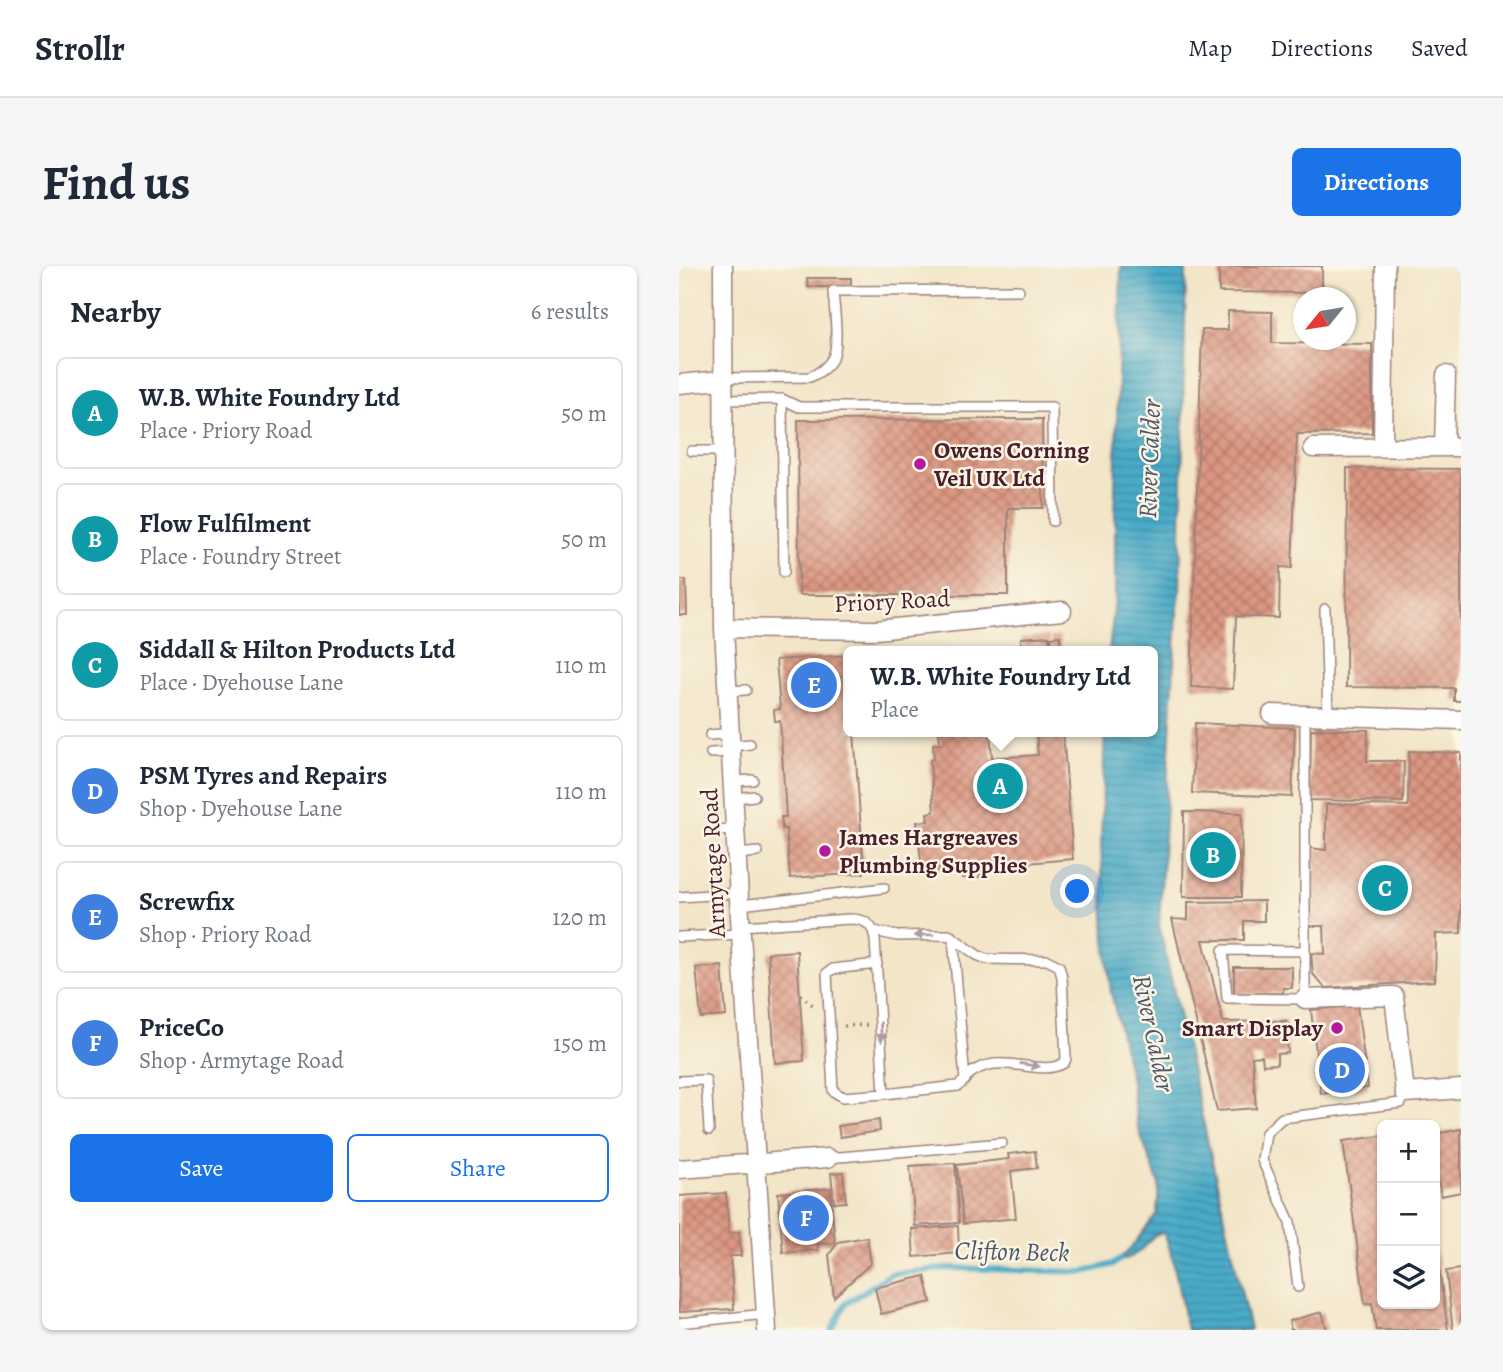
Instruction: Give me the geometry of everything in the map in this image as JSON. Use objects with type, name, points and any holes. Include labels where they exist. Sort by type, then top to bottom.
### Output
[{"type":"street","name":"Armytage Road","points":[[723,266],[724,628],[767,1322]]},
{"type":"street","points":[[1383,447],[1385,266]]},
{"type":"street","points":[[1314,449],[1453,447],[1446,375]]},
{"type":"street","points":[[679,384],[722,379]]},
{"type":"street","name":"Priory Road","points":[[724,628],[877,630],[1062,611]]},
{"type":"street","points":[[1272,714],[1461,720]]},
{"type":"street","points":[[1305,999],[1394,996],[1405,1093],[1461,1089]]},
{"type":"street","points":[[679,1169],[828,1158]]},
{"type":"lane","points":[[722,379],[810,377],[821,371],[832,360],[835,350],[833,291],[1019,290]]},
{"type":"lane","points":[[722,400],[782,399],[799,407],[1052,407],[1053,521]]},
{"type":"lane","points":[[782,399],[784,572]]},
{"type":"lane","points":[[692,451],[723,451]]},
{"type":"lane","points":[[1325,609],[1328,716]]},
{"type":"lane","points":[[728,691],[746,690]]},
{"type":"lane","points":[[1304,715],[1305,951],[1305,999],[1227,998],[1223,950],[1305,951]]},
{"type":"lane","points":[[710,734],[731,744]]},
{"type":"lane","points":[[711,753],[731,744],[750,744]]},
{"type":"lane","points":[[734,789],[753,780]]},
{"type":"lane","points":[[734,789],[754,796]]},
{"type":"lane","points":[[716,830],[737,829]]},
{"type":"lane","points":[[738,854],[758,852]]},
{"type":"lane","points":[[679,897],[741,899],[884,888]]},
{"type":"lane","points":[[679,937],[856,919],[865,921],[874,931],[897,936],[946,934],[986,959],[1053,961],[1059,966],[1062,977],[1064,1063],[1047,1068],[1004,1062],[976,1070],[966,1077]]},
{"type":"lane","points":[[874,931],[884,1094]]},
{"type":"lane","points":[[877,964],[829,970],[826,976],[833,1091],[843,1097],[958,1086],[964,1083],[966,1077],[953,937]]},
{"type":"lane","points":[[679,1081],[706,1080],[709,1130]]},
{"type":"lane","points":[[1299,1287],[1290,1222],[1262,1160],[1266,1133],[1282,1118],[1401,1103],[1405,1093]]},
{"type":"lane","points":[[828,1158],[1002,1143]]},
{"type":"lane","points":[[679,1323],[701,1325],[767,1322]]},
{"type":"water","name":"River Calder","points":[[1121,266],[1186,266],[1180,593],[1159,925],[1250,1330],[1187,1330],[1172,1256],[1164,1233],[1154,1236],[1135,1255],[1114,1264],[1130,1249],[1157,1213],[1159,1184],[1138,1128],[1130,1076],[1111,991],[1105,941],[1101,843],[1105,737],[1158,737],[1158,646],[1110,646],[1115,599]]},
{"type":"building","points":[[1219,266],[1322,266],[1322,287],[1293,287],[1293,293],[1219,292]]},
{"type":"building","points":[[807,278],[851,278],[851,287],[808,287]]},
{"type":"building","points":[[1228,311],[1272,312],[1272,343],[1293,343],[1293,350],[1356,350],[1356,344],[1372,344],[1372,433],[1297,434],[1292,568],[1280,567],[1279,618],[1236,616],[1233,689],[1191,687],[1202,330],[1228,330]]},
{"type":"building","name":"Owens Corning Veil UK Ltd","points":[[1042,419],[1043,508],[1008,508],[1008,595],[799,595],[798,420]]},
{"type":"building","points":[[1347,468],[1461,469],[1461,701],[1454,701],[1454,688],[1346,687]]},
{"type":"building","points":[[679,580],[686,580],[687,615],[679,615]]},
{"type":"building","points":[[1049,636],[1052,645],[1051,637],[1060,636],[1061,646],[1022,646],[1021,638]]},
{"type":"building","points":[[843,655],[843,737],[854,737],[864,873],[790,878],[786,829],[782,829],[781,817],[786,817],[780,721],[775,721],[774,710],[780,709],[776,660]]},
{"type":"building","points":[[1195,723],[1295,728],[1292,797],[1192,793]]},
{"type":"building","points":[[1311,729],[1368,730],[1367,761],[1404,761],[1403,802],[1310,800]]},
{"type":"building","points":[[939,737],[990,737],[992,758],[1038,755],[1036,737],[1063,737],[1073,859],[979,867],[980,877],[963,878],[962,868],[922,871],[917,822],[928,821],[927,813],[934,812],[930,760],[934,759],[933,744],[940,744]]},
{"type":"building","points":[[1409,751],[1461,753],[1461,933],[1436,934],[1435,981],[1325,988],[1313,974],[1311,953],[1325,954],[1324,926],[1310,926],[1310,848],[1326,850],[1326,804],[1408,806]]},
{"type":"building","points":[[1184,812],[1242,813],[1241,897],[1183,897]]},
{"type":"building","points":[[1264,901],[1264,921],[1244,921],[1244,940],[1203,940],[1223,1022],[1286,1021],[1288,1053],[1277,1054],[1277,1064],[1263,1065],[1262,1056],[1252,1057],[1256,1108],[1217,1111],[1172,919],[1188,920],[1188,902]]},
{"type":"building","points":[[797,951],[804,1061],[775,1063],[768,953]]},
{"type":"building","points":[[722,966],[726,1016],[701,1018],[696,968]]},
{"type":"building","points":[[1234,967],[1292,967],[1292,988],[1283,988],[1283,993],[1234,994]]},
{"type":"building","points":[[1357,1005],[1368,1088],[1321,1094],[1311,1010]]},
{"type":"building","points":[[879,1120],[880,1131],[840,1137],[838,1126]]},
{"type":"building","points":[[1461,1129],[1461,1192],[1441,1196],[1440,1190],[1440,1133]]},
{"type":"building","points":[[1377,1137],[1377,1309],[1440,1309],[1440,1275],[1448,1330],[1376,1330],[1372,1303],[1365,1304],[1343,1141]]},
{"type":"building","points":[[1035,1151],[1037,1168],[1011,1171],[1016,1218],[963,1224],[957,1165],[1009,1159],[1008,1154]]},
{"type":"building","points":[[955,1163],[959,1223],[915,1226],[910,1166]]},
{"type":"building","points":[[843,1172],[846,1202],[834,1203],[831,1173]]},
{"type":"building","points":[[830,1188],[835,1243],[818,1244],[818,1250],[783,1253],[778,1193]]},
{"type":"building","points":[[726,1193],[729,1233],[739,1232],[741,1256],[730,1256],[734,1309],[679,1312],[679,1196]]},
{"type":"building","points":[[958,1226],[959,1253],[914,1257],[912,1229]]},
{"type":"building","points":[[867,1237],[871,1263],[834,1297],[829,1255],[838,1242]]},
{"type":"building","points":[[1461,1269],[1461,1330],[1453,1330],[1446,1271]]},
{"type":"building","points":[[925,1276],[931,1302],[881,1314],[875,1288]]},
{"type":"building","points":[[1322,1312],[1327,1330],[1291,1330],[1289,1321]]},
{"type":"waterway","name":"Clifton Beck","points":[[832,1330],[845,1304],[891,1274],[950,1268],[1083,1272],[1114,1264],[1120,1259]]},
{"type":"place","name":"Owens Corning Veil UK Ltd","points":[[920,464]]},
{"type":"place","name":"Screwfix","points":[[814,685]]},
{"type":"place","name":"W.B. White Foundry Ltd","points":[[1000,786]]},
{"type":"place","name":"James Hargreaves Plumbing Supplies","points":[[825,851]]},
{"type":"place","name":"Flow Fulfilment","points":[[1213,855]]},
{"type":"place","name":"Siddall & Hilton Products Ltd","points":[[1385,888]]},
{"type":"place","name":"Smart Display","points":[[1337,1028]]},
{"type":"place","name":"PSM Tyres and Repairs","points":[[1342,1070]]},
{"type":"place","name":"PriceCo","points":[[806,1218]]}]
